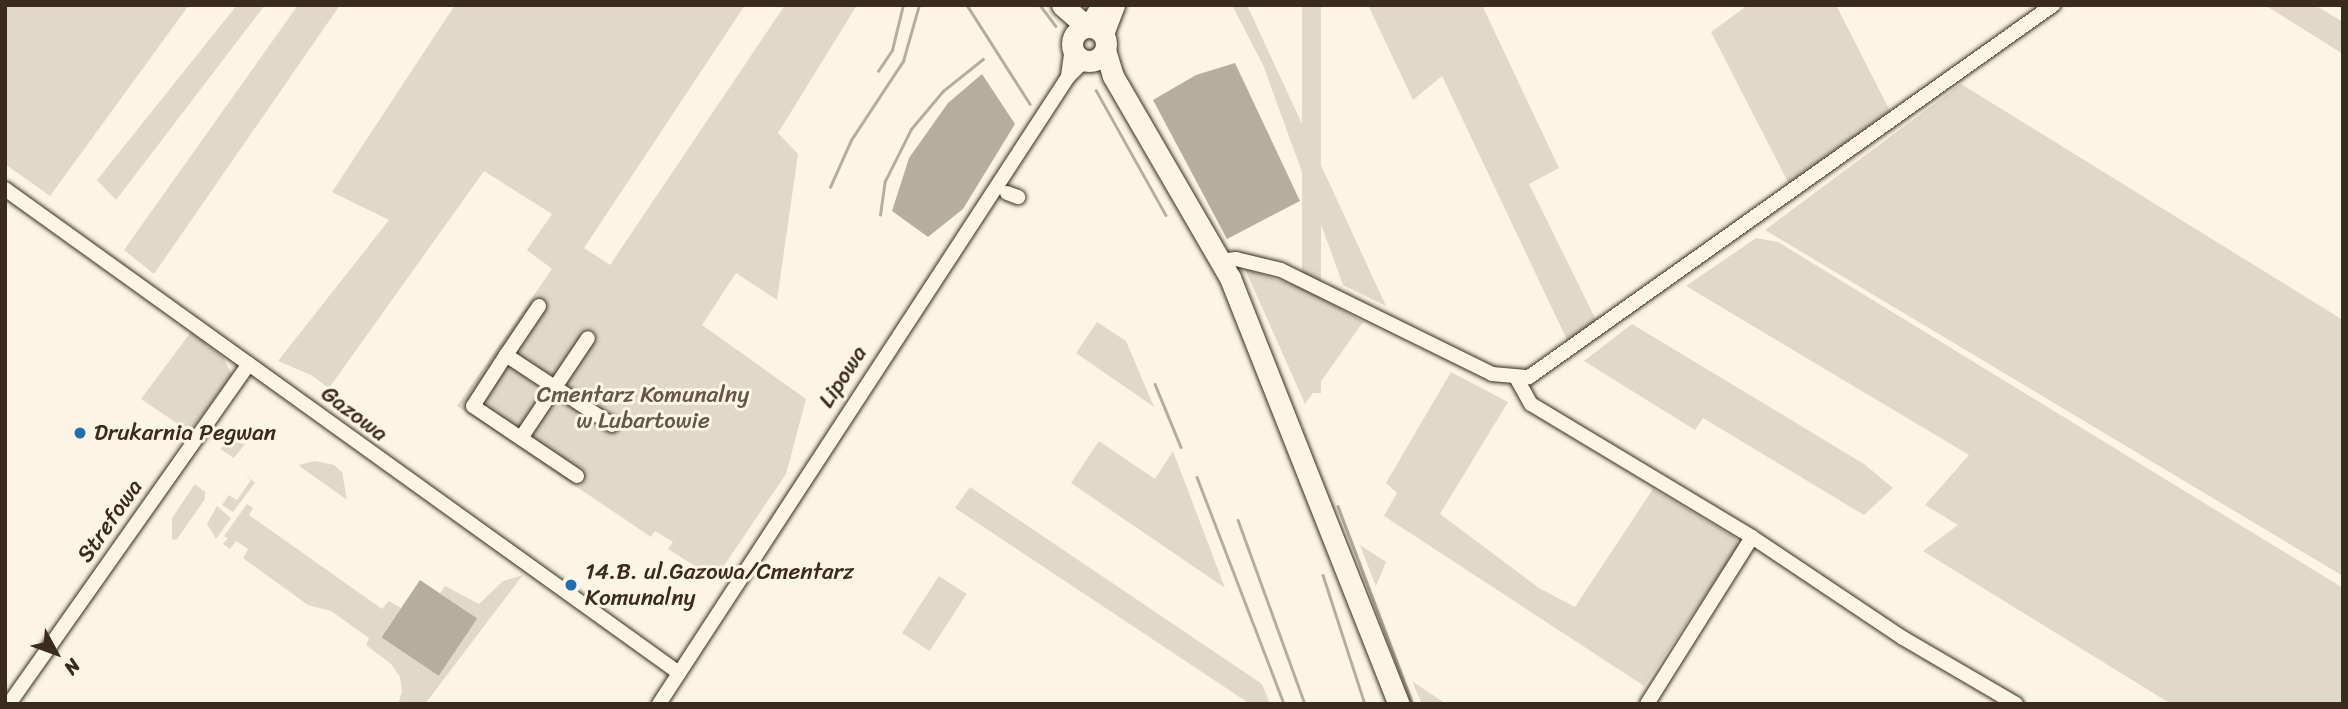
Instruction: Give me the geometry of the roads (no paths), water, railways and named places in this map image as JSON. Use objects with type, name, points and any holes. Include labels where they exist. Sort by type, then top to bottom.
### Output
[{"type":"highway","points":[[1063,8],[1112,76],[1220,261],[1399,704]]},
{"type":"main road","name":"Lipowa","points":[[1088,43],[1101,5]]},
{"type":"main road","name":"Lipowa","points":[[1088,43],[1116,5]]},
{"type":"street","points":[[1220,261],[1236,259],[1281,270],[1425,344],[1492,374],[1517,379],[1545,369],[2053,5]]},
{"type":"street","name":"Lipowa","points":[[659,704],[1088,43]]},
{"type":"street","name":"Gazowa","points":[[5,189],[679,673]]},
{"type":"street","points":[[540,306],[474,406],[577,476]]},
{"type":"street","points":[[521,438],[588,338]]},
{"type":"street","points":[[506,355],[612,425]]},
{"type":"street","name":"Strefowa","points":[[9,704],[249,364]]},
{"type":"street","points":[[1517,379],[1531,404],[1752,537],[1903,638],[2016,704]]},
{"type":"street","points":[[1647,704],[1752,537]]},
{"type":"waterway","points":[[878,71],[892,50],[903,5]]},
{"type":"waterway","points":[[830,187],[851,140],[903,61],[919,5]]},
{"type":"waterway","points":[[967,5],[1030,104]]},
{"type":"waterway","points":[[1040,5],[1056,26]]},
{"type":"waterway","points":[[880,215],[885,181],[911,129],[943,91],[983,59]]},
{"type":"waterway","points":[[1096,90],[1166,215]]},
{"type":"waterway","points":[[1155,384],[1181,447]]},
{"type":"waterway","points":[[1197,477],[1284,704]]},
{"type":"waterway","points":[[1338,506],[1413,704]]},
{"type":"waterway","points":[[1238,520],[1305,704]]},
{"type":"waterway","points":[[1323,575],[1365,704]]},
{"type":"place","name":"Drukarnia Pegwan","points":[[80,433]]},
{"type":"place","name":"14.B. ul.Gazowa/Cmentarz Komunalny","points":[[571,585]]},
{"type":"park label","name":"Cmentarz Komunalny w Lubartowie","points":[[643,408]]}]
